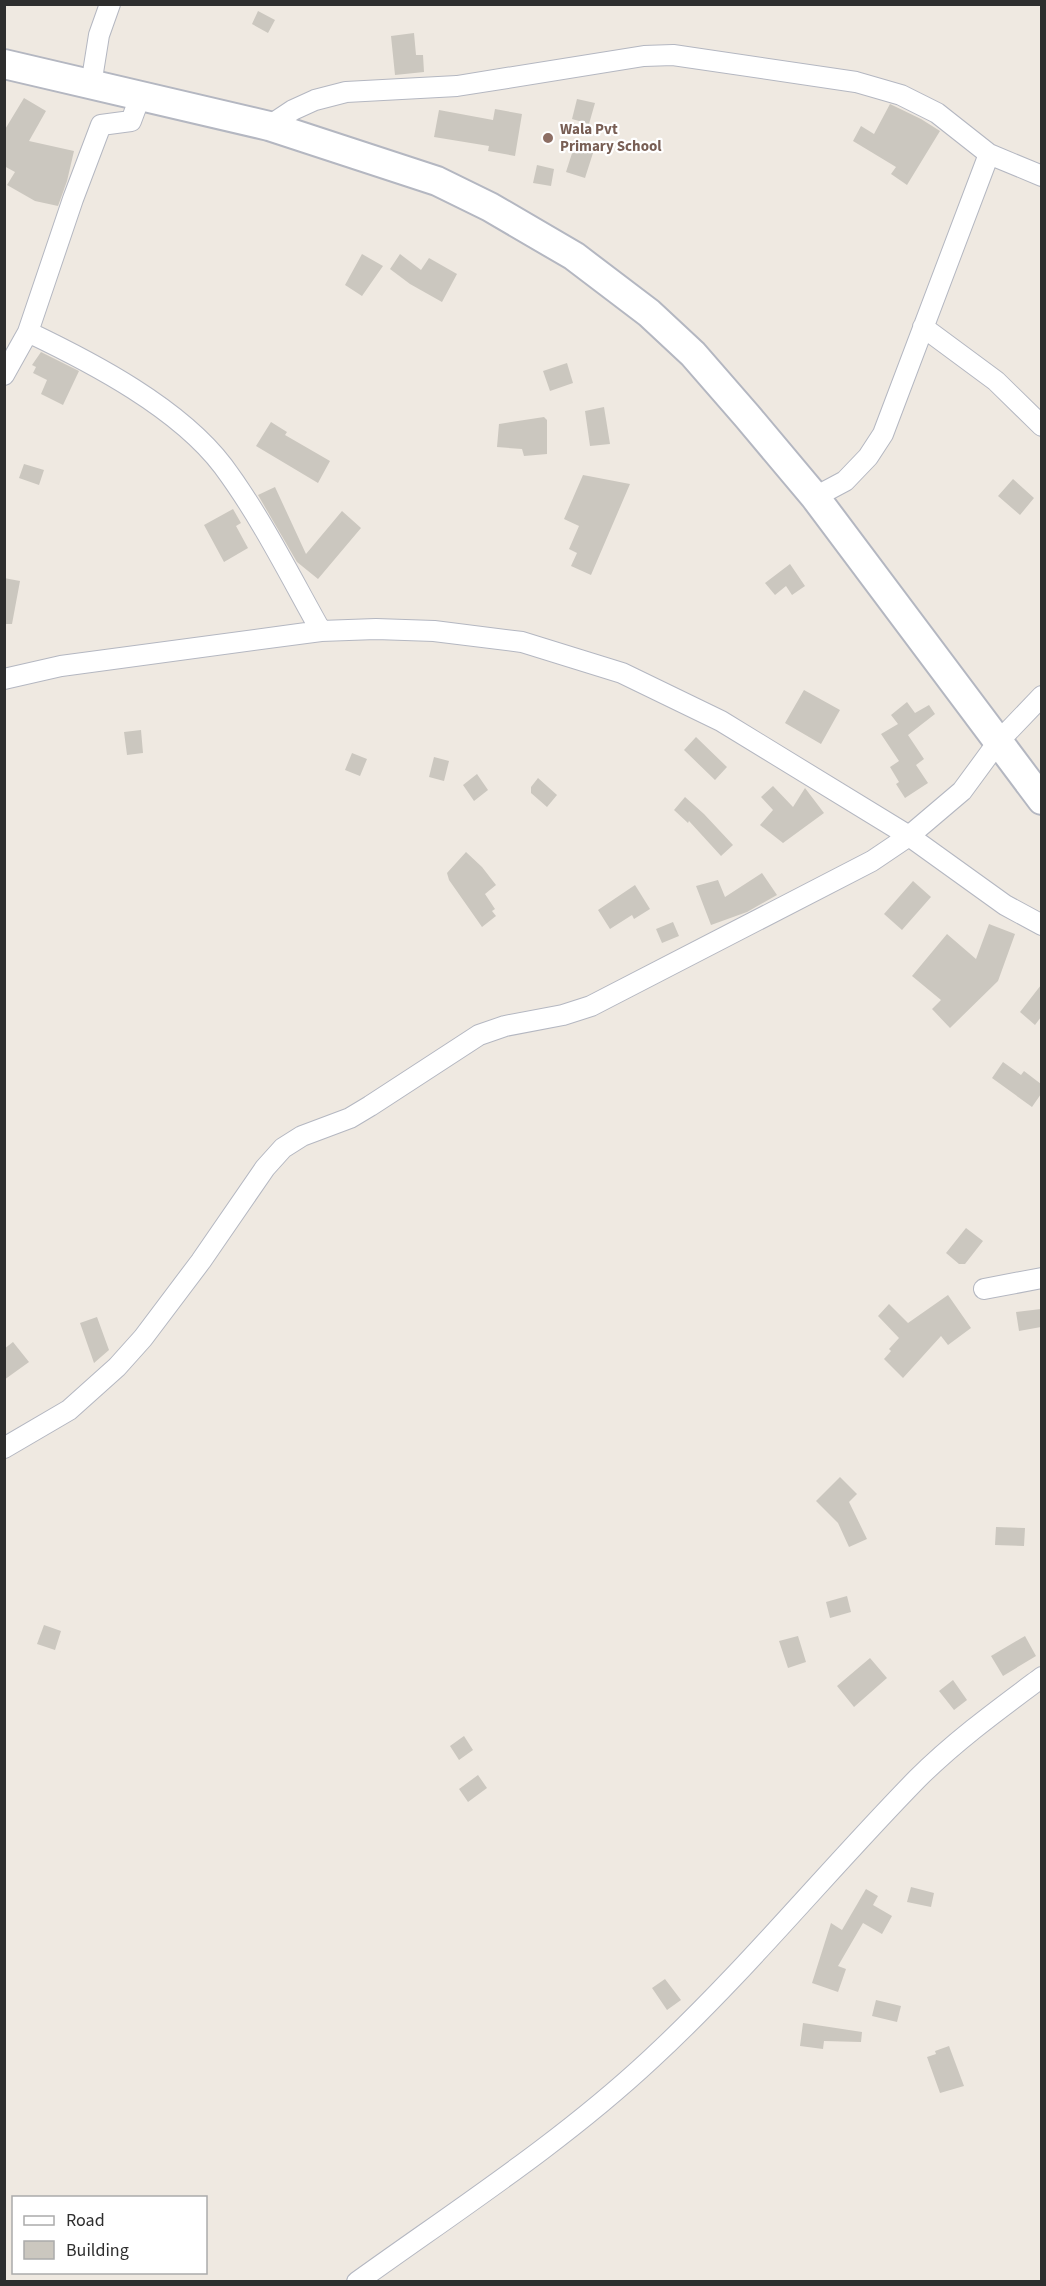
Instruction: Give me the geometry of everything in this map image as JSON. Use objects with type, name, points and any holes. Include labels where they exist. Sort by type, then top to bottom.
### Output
[{"type":"main road","points":[[4,64],[269,126],[437,181],[490,207],[574,256],[649,313],[693,354],[815,498],[1041,800]]},
{"type":"street","points":[[91,85],[99,35],[110,4]]},
{"type":"street","points":[[269,126],[293,110],[315,100],[346,92],[457,86],[644,56],[673,55],[856,82],[901,95],[938,113],[989,154],[1041,176]]},
{"type":"street","points":[[4,375],[28,332],[101,125],[131,121],[140,97]]},
{"type":"street","points":[[815,498],[844,481],[868,457],[883,434],[989,154]]},
{"type":"street","points":[[923,327],[996,381],[1041,426]]},
{"type":"street","points":[[28,332],[70,352],[148,398],[194,435],[222,465],[255,515],[321,631]]},
{"type":"street","points":[[4,679],[61,666],[321,631],[376,629],[434,631],[522,642],[622,674],[721,722],[909,836],[1005,905],[1041,925]]},
{"type":"street","points":[[4,1448],[69,1410],[117,1367],[143,1338],[201,1261],[265,1168],[283,1148],[302,1136],[350,1118],[479,1035],[505,1026],[563,1015],[591,1006],[872,861],[909,836],[962,791],[998,742],[1041,696]]},
{"type":"street","points":[[984,1289],[1041,1278]]},
{"type":"street","points":[[357,2282],[559,2137],[651,2060],[746,1963],[918,1778],[974,1728],[1041,1677]]},
{"type":"building","points":[[258,11],[275,20],[268,33],[252,24]]},
{"type":"building","points":[[414,33],[416,55],[423,55],[424,72],[395,75],[391,36]]},
{"type":"building","points":[[24,98],[46,111],[29,141],[74,151],[58,206],[35,201],[7,185],[15,172],[4,166],[4,131]]},
{"type":"building","points":[[577,99],[595,103],[589,124],[572,119]]},
{"type":"building","points":[[890,104],[940,131],[907,185],[891,174],[896,167],[853,141],[861,126],[874,134]]},
{"type":"building","points":[[495,109],[522,114],[515,156],[488,151],[489,146],[434,137],[439,110],[493,120]]},
{"type":"building","points":[[574,147],[593,153],[585,178],[566,172]]},
{"type":"building","points":[[537,165],[554,169],[551,186],[533,183]]},
{"type":"building","points":[[362,254],[383,266],[362,296],[345,285]]},
{"type":"building","points":[[400,254],[421,270],[429,258],[457,274],[442,302],[410,284],[390,269]]},
{"type":"building","points":[[41,352],[79,371],[63,405],[41,394],[47,380],[33,373],[36,367],[32,365]]},
{"type":"building","points":[[567,363],[573,383],[550,391],[543,371]]},
{"type":"building","points":[[604,407],[610,444],[590,446],[585,411]]},
{"type":"building","points":[[544,417],[547,420],[547,454],[524,456],[522,449],[497,447],[499,424]]},
{"type":"building","points":[[271,422],[287,432],[285,435],[330,461],[318,483],[256,446]]},
{"type":"building","points":[[24,464],[44,470],[39,485],[19,478]]},
{"type":"building","points":[[583,475],[630,484],[591,575],[571,566],[577,553],[569,549],[579,526],[564,519]]},
{"type":"building","points":[[1013,479],[1034,498],[1020,515],[998,496]]},
{"type":"building","points":[[275,487],[306,554],[342,511],[361,528],[318,579],[297,562],[258,495]]},
{"type":"building","points":[[233,509],[241,523],[236,526],[248,548],[224,562],[204,525]]},
{"type":"building","points":[[790,564],[805,586],[792,595],[786,586],[775,595],[765,583]]},
{"type":"building","points":[[4,578],[20,581],[12,624],[4,624]]},
{"type":"building","points":[[804,690],[840,710],[821,744],[785,723]]},
{"type":"building","points":[[907,702],[915,713],[929,705],[935,714],[908,735],[924,759],[916,765],[928,783],[905,798],[896,784],[899,782],[890,767],[899,761],[881,734],[898,724],[891,715]]},
{"type":"building","points":[[141,730],[143,753],[127,755],[124,732]]},
{"type":"building","points":[[696,737],[727,767],[715,780],[684,750]]},
{"type":"building","points":[[352,753],[367,759],[360,776],[345,770]]},
{"type":"building","points":[[434,757],[449,761],[444,781],[429,777]]},
{"type":"building","points":[[477,774],[488,790],[474,801],[463,785]]},
{"type":"building","points":[[538,778],[557,795],[547,807],[531,793],[531,787]]},
{"type":"building","points":[[773,786],[793,807],[805,788],[824,813],[783,843],[760,825],[773,810],[761,797]]},
{"type":"building","points":[[685,797],[733,845],[721,856],[689,821],[688,823],[674,810]]},
{"type":"building","points":[[466,852],[496,885],[485,894],[495,909],[492,911],[496,916],[482,927],[449,880],[447,873]]},
{"type":"building","points":[[762,873],[777,895],[747,912],[711,925],[696,886],[718,880],[725,897]]},
{"type":"building","points":[[913,881],[931,897],[902,930],[884,914]]},
{"type":"building","points":[[635,885],[650,909],[634,919],[632,915],[610,929],[598,910]]},
{"type":"building","points":[[673,922],[679,936],[662,943],[656,929]]},
{"type":"building","points":[[989,924],[1015,934],[998,981],[950,1028],[932,1009],[941,1000],[912,976],[947,934],[976,959]]},
{"type":"building","points":[[1041,985],[1041,1017],[1035,1025],[1020,1012]]},
{"type":"building","points":[[1003,1062],[1021,1075],[1024,1071],[1041,1084],[1041,1094],[1032,1107],[992,1078]]},
{"type":"building","points":[[966,1228],[983,1241],[965,1264],[959,1264],[946,1253]]},
{"type":"building","points":[[948,1295],[971,1328],[948,1345],[941,1336],[903,1378],[884,1359],[899,1338],[878,1316],[889,1304],[908,1323]]},
{"type":"building","points":[[1041,1309],[1041,1327],[1019,1331],[1016,1312]]},
{"type":"building","points":[[97,1317],[109,1350],[94,1363],[80,1323]]},
{"type":"building","points":[[13,1342],[29,1362],[4,1380],[4,1349]]},
{"type":"building","points":[[840,1477],[857,1494],[849,1502],[867,1539],[849,1547],[838,1523],[816,1501]]},
{"type":"building","points":[[996,1527],[1025,1528],[1024,1546],[995,1545]]},
{"type":"building","points":[[847,1596],[851,1612],[830,1618],[826,1602]]},
{"type":"building","points":[[44,1625],[61,1631],[55,1650],[37,1644]]},
{"type":"building","points":[[798,1636],[806,1662],[788,1668],[779,1641]]},
{"type":"building","points":[[1025,1636],[1036,1656],[1003,1676],[991,1656]]},
{"type":"building","points":[[870,1658],[887,1678],[854,1707],[837,1686]]},
{"type":"building","points":[[953,1680],[967,1700],[954,1710],[939,1691]]},
{"type":"building","points":[[464,1736],[473,1750],[459,1760],[450,1746]]},
{"type":"building","points":[[478,1775],[487,1788],[468,1802],[459,1789]]},
{"type":"building","points":[[911,1887],[934,1893],[931,1907],[907,1902]]},
{"type":"building","points":[[866,1889],[878,1896],[873,1905],[892,1916],[882,1934],[863,1923],[838,1966],[846,1969],[838,1992],[812,1983],[831,1923],[842,1930]]},
{"type":"building","points":[[665,1979],[681,2000],[667,2010],[652,1988]]},
{"type":"building","points":[[876,2000],[901,2006],[897,2022],[872,2016]]},
{"type":"building","points":[[803,2023],[862,2032],[861,2042],[824,2041],[823,2049],[800,2046]]},
{"type":"building","points":[[949,2046],[964,2086],[940,2093],[927,2057]]},
{"type":"place","name":"Wala Pvt Primary School","points":[[548,138]]}]
